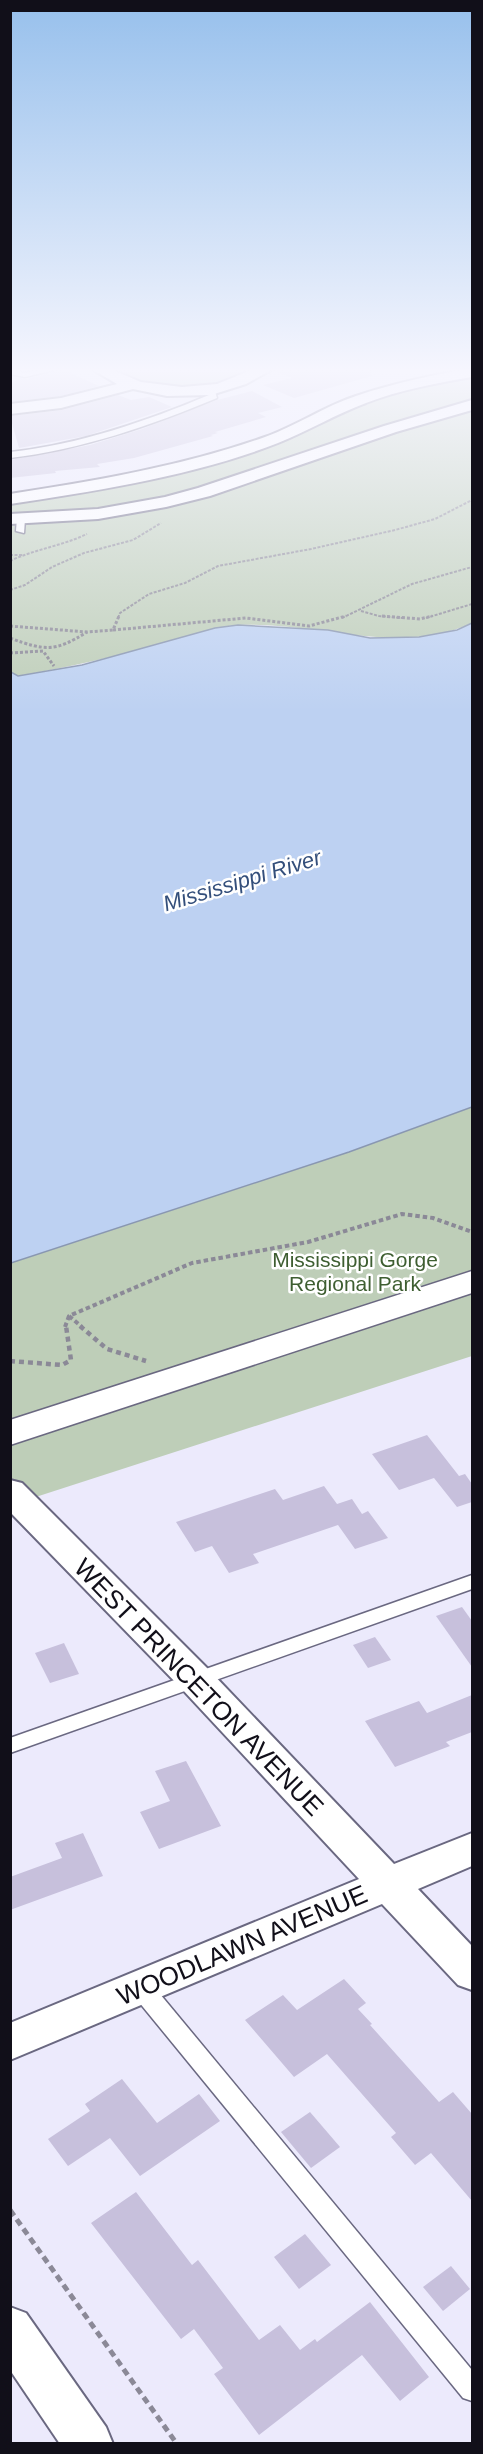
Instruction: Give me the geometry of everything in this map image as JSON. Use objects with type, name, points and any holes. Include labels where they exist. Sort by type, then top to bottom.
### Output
[{"type":"street","points":[[10,500],[106,483]]},
{"type":"street","points":[[17,523],[98,514],[166,502],[232,483]]},
{"type":"street","points":[[10,1433],[472,1282]]},
{"type":"street","name":"WEST PRINCETON AVENUE","points":[[10,1491],[195,1679],[472,1973]]},
{"type":"street","name":"WOODLAWN AVENUE","points":[[10,2042],[142,1989],[386,1883],[472,1849]]},
{"type":"street","points":[[10,2329],[89,2444]]},
{"type":"lane","points":[[10,1746],[472,1582]]},
{"type":"lane","points":[[142,1989],[472,2389]]},
{"type":"path","points":[[113,630],[120,613],[149,594],[185,583],[218,566],[311,549],[395,530],[435,519],[472,500]]},
{"type":"path","points":[[10,590],[25,585],[52,567],[84,553],[133,540],[161,523]]},
{"type":"path","points":[[10,555],[23,555]]},
{"type":"path","points":[[10,626],[87,632],[247,617],[308,626],[361,611],[395,592],[472,567]]},
{"type":"path","points":[[361,611],[379,616],[420,619],[472,604]]},
{"type":"path","points":[[10,653],[64,647],[87,632]]},
{"type":"path","points":[[10,638],[43,651],[54,666]]},
{"type":"path","points":[[10,1361],[62,1365],[71,1360],[65,1328],[69,1317],[192,1263],[308,1242],[402,1214],[433,1218],[472,1232]]},
{"type":"path","points":[[69,1317],[107,1349],[146,1361]]},
{"type":"path","points":[[10,2210],[177,2444]]},
{"type":"green space","points":[[130,483],[472,483],[472,623],[444,633],[386,638],[268,625],[230,626],[73,666],[17,676],[10,672],[10,503],[45,500]]},
{"type":"green space","name":"Mississippi Gorge Regional Park","points":[[472,1107],[472,1356],[11,1505],[10,1263],[349,1152]]},
{"type":"water","name":"Mississippi River","points":[[472,623],[472,1107],[349,1152],[11,1263],[11,672],[18,676],[82,665],[215,628],[238,625],[328,630],[370,638],[419,637],[457,630]]},
{"type":"building","points":[[427,1435],[459,1476],[465,1474],[472,1484],[472,1502],[457,1507],[434,1478],[399,1490],[372,1454]]},
{"type":"building","points":[[324,1486],[337,1504],[352,1499],[362,1514],[368,1511],[388,1538],[355,1549],[338,1525],[253,1554],[259,1563],[229,1573],[212,1546],[195,1552],[176,1522],[275,1489],[283,1500]]},
{"type":"building","points":[[462,1607],[472,1621],[472,1667],[436,1616]]},
{"type":"building","points":[[375,1637],[391,1660],[368,1668],[353,1645]]},
{"type":"building","points":[[64,1643],[79,1674],[50,1683],[35,1653]]},
{"type":"building","points":[[472,1695],[472,1732],[446,1742],[450,1746],[395,1767],[365,1721],[419,1701],[427,1713]]},
{"type":"building","points":[[186,1761],[221,1826],[159,1849],[140,1812],[170,1801],[155,1771]]},
{"type":"building","points":[[83,1833],[103,1876],[10,1910],[10,1877],[62,1858],[55,1843]]},
{"type":"building","points":[[344,1979],[366,2003],[358,2009],[372,2024],[370,2025],[439,2102],[453,2092],[472,2114],[472,2201],[431,2153],[415,2165],[391,2137],[396,2133],[327,2054],[294,2077],[245,2020],[283,1995],[297,2010]]},
{"type":"building","points":[[122,2079],[157,2123],[199,2094],[220,2121],[140,2176],[110,2138],[68,2166],[48,2139],[90,2111],[85,2104]]},
{"type":"building","points":[[310,2112],[340,2147],[311,2168],[281,2132]]},
{"type":"building","points":[[136,2192],[192,2265],[198,2260],[259,2340],[280,2325],[300,2350],[315,2339],[317,2342],[370,2302],[429,2377],[400,2401],[362,2355],[259,2435],[214,2374],[223,2368],[194,2329],[181,2339],[91,2223]]},
{"type":"building","points":[[305,2234],[331,2265],[299,2289],[274,2257]]},
{"type":"building","points":[[451,2266],[470,2289],[443,2311],[423,2287]]}]
